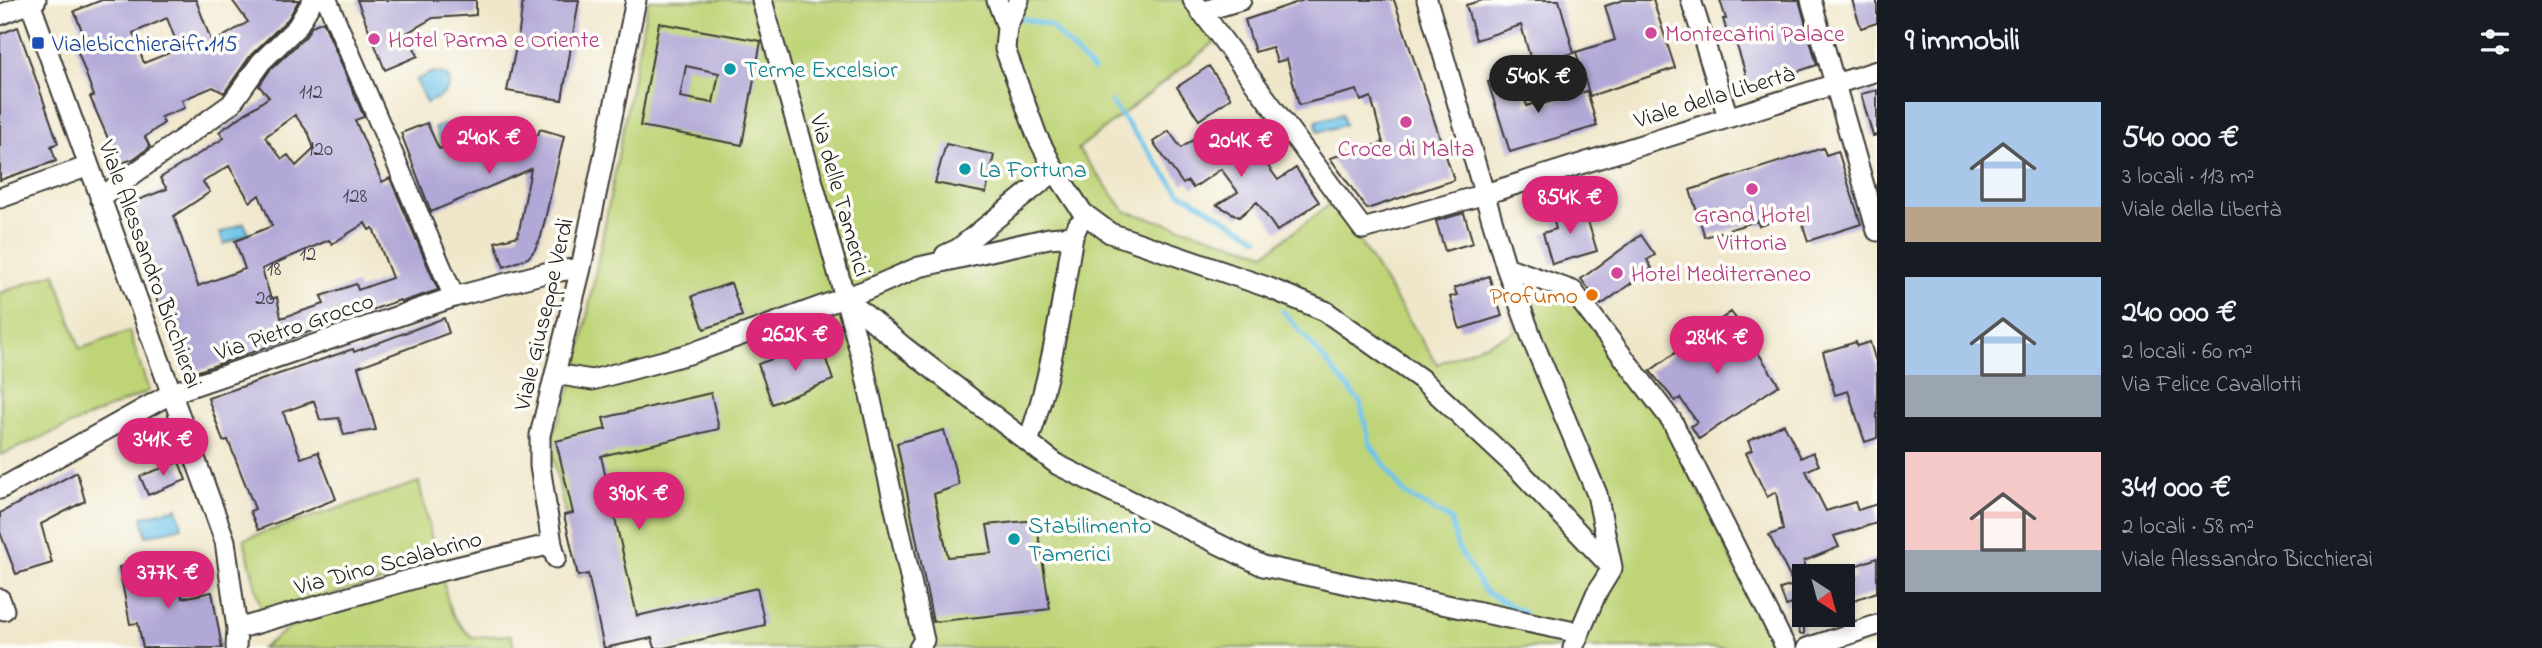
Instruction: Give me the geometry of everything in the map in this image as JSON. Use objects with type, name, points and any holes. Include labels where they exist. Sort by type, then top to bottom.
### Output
[{"type":"street","points":[[100,198],[231,104],[261,62],[297,27],[313,0]]},
{"type":"street","points":[[327,0],[454,297]]},
{"type":"street","name":"Viale Giuseppe Verdi","points":[[554,551],[540,466],[540,435],[582,268],[636,0]]},
{"type":"street","name":"Via delle Tamerici","points":[[762,0],[836,301],[862,359],[924,640],[919,648]]},
{"type":"street","points":[[997,0],[1007,27]]},
{"type":"street","points":[[1019,0],[1007,27],[1004,49],[1037,136],[1055,171],[1083,213],[1110,233],[1267,287],[1325,311],[1421,379],[1517,468],[1612,568]]},
{"type":"street","points":[[1197,6],[1241,0]]},
{"type":"street","points":[[836,301],[905,348],[1058,465],[1263,566],[1576,640],[1596,594],[1612,568],[1597,494],[1534,344],[1506,267],[1427,0]]},
{"type":"street","points":[[1691,0],[1728,117]]},
{"type":"street","points":[[1811,0],[1877,231]]},
{"type":"street","points":[[0,15],[32,1]]},
{"type":"street","name":"Viale Alessandro Bicchierai","points":[[32,1],[100,198],[225,541],[237,639]]},
{"type":"street","name":"Viale della Libertà","points":[[1197,6],[1363,229],[1485,194],[1877,71]]},
{"type":"street","points":[[0,198],[89,166]]},
{"type":"street","points":[[555,374],[592,380],[690,354],[836,301],[958,248],[1055,171]]},
{"type":"street","points":[[1028,442],[1053,357],[1073,236],[1083,213]]},
{"type":"street","points":[[919,267],[1049,238],[1073,236]]},
{"type":"street","points":[[1506,267],[1573,291],[1672,421],[1786,648]]},
{"type":"street","name":"Via Pietro Grocco","points":[[0,489],[172,393],[454,297],[545,273],[582,268]]},
{"type":"street","name":"Via Dino Scalabrino","points":[[237,639],[444,570],[554,551]]},
{"type":"street","points":[[1807,648],[1877,625]]},
{"type":"green space","points":[[648,0],[1186,0],[1215,42],[1078,149],[1125,211],[1266,253],[1334,201],[1437,364],[1515,332],[1503,274],[1571,299],[1667,424],[1774,648],[655,648],[652,638],[604,648],[588,574],[578,576],[550,442],[576,374]]},
{"type":"green space","points":[[55,273],[80,349],[129,331],[149,391],[1,455],[0,293]]},
{"type":"green space","points":[[419,482],[438,567],[262,613],[244,539]]},
{"type":"green space","points":[[443,579],[451,611],[472,637],[511,635],[514,648],[262,648],[294,624]]},
{"type":"water","points":[[434,72],[446,75],[450,81],[449,86],[442,95],[426,103],[416,80]]},
{"type":"water","points":[[1342,114],[1345,125],[1318,132],[1316,121]]},
{"type":"water","points":[[449,123],[454,135],[469,129],[472,135],[443,147],[435,128]]},
{"type":"water","points":[[244,223],[249,234],[224,244],[220,233]]},
{"type":"water","points":[[177,508],[182,527],[146,536],[142,517]]},
{"type":"building","points":[[102,0],[196,0],[212,43],[248,22],[232,0],[299,0],[288,19],[251,55],[224,93],[213,87],[182,100],[185,108],[161,117],[164,123],[145,137],[150,147],[133,159],[119,164],[90,97],[94,96],[75,44],[86,40],[74,11]],"holes":[[[167,18],[179,49],[144,63],[133,33]]]},
{"type":"building","points":[[357,0],[476,0],[476,15],[433,18],[407,33],[418,56],[385,70]]},
{"type":"building","points":[[523,0],[579,0],[562,100],[507,91]]},
{"type":"building","points":[[1304,0],[1394,0],[1454,180],[1367,209],[1330,158],[1383,143],[1371,97],[1361,101],[1357,90],[1299,105],[1287,59],[1277,62],[1272,47],[1255,52],[1245,20]]},
{"type":"building","points":[[1483,0],[1559,0],[1574,53],[1532,64],[1521,25],[1476,40],[1466,5]]},
{"type":"building","points":[[1623,0],[1653,0],[1675,68],[1590,96],[1576,52],[1615,40],[1605,6]]},
{"type":"building","points":[[1720,0],[1799,0],[1817,65],[1750,87],[1736,43],[1731,45]]},
{"type":"building","points":[[1852,0],[1877,0],[1877,23],[1861,28]]},
{"type":"building","points":[[323,21],[364,117],[355,120],[382,182],[390,178],[438,290],[401,302],[400,300],[193,373],[178,338],[172,340],[138,249],[146,246],[130,203],[167,189],[160,178],[224,138],[219,132],[269,97],[259,86],[270,70],[306,36],[312,26]],"holes":[[[295,115],[309,134],[314,149],[296,166],[288,155],[282,159],[265,137]],[[229,166],[250,202],[259,195],[272,226],[235,241],[245,269],[198,286],[174,216],[210,192],[203,182]],[[365,223],[369,230],[373,228],[392,278],[358,290],[356,284],[321,296],[324,304],[281,318],[277,297],[271,299],[262,269],[329,240],[332,244]]]},
{"type":"building","name":"Terme Excelsior","points":[[659,23],[761,41],[742,145],[640,126]],"holes":[[[686,66],[719,73],[713,103],[680,97]]]},
{"type":"building","points":[[18,27],[58,143],[51,146],[56,161],[0,180],[0,34]]},
{"type":"building","points":[[1209,66],[1231,98],[1199,120],[1177,87]]},
{"type":"building","points":[[1517,73],[1527,106],[1587,91],[1597,126],[1510,152],[1488,82]]},
{"type":"building","points":[[1877,90],[1877,135],[1873,136],[1861,94]]},
{"type":"building","points":[[427,123],[439,149],[488,130],[490,138],[538,135],[540,129],[564,136],[541,237],[528,258],[504,267],[495,242],[518,236],[531,169],[431,212],[401,133]]},
{"type":"building","points":[[1169,131],[1181,148],[1193,140],[1204,157],[1231,137],[1243,155],[1254,147],[1278,180],[1296,168],[1319,202],[1277,231],[1257,202],[1239,217],[1217,205],[1238,192],[1221,169],[1193,188],[1188,181],[1183,184],[1153,142]]},
{"type":"building","name":"La Fortuna","points":[[946,144],[994,155],[986,193],[935,183]]},
{"type":"building","points":[[1823,148],[1826,155],[1838,151],[1861,224],[1808,241],[1799,213],[1759,226],[1757,221],[1705,237],[1690,190]]},
{"type":"building","points":[[1583,205],[1597,251],[1552,264],[1543,233],[1556,229],[1552,215]]},
{"type":"building","points":[[1464,213],[1473,243],[1445,251],[1436,221]]},
{"type":"building","name":"Hotel Mediterraneo","points":[[1641,235],[1655,255],[1647,260],[1652,268],[1601,305],[1581,279]]},
{"type":"building","points":[[1489,276],[1502,316],[1460,329],[1450,297],[1457,295],[1454,288]]},
{"type":"building","points":[[731,283],[742,316],[704,329],[692,296]]},
{"type":"building","points":[[1731,312],[1751,338],[1749,339],[1779,385],[1699,439],[1691,426],[1697,422],[1680,398],[1675,401],[1650,371],[1686,345],[1691,352],[1719,334],[1713,325]]},
{"type":"building","points":[[444,318],[449,333],[358,367],[376,430],[344,435],[339,418],[320,420],[314,401],[283,412],[301,458],[318,452],[336,499],[258,530],[250,511],[255,509],[228,440],[223,441],[208,398],[353,349],[354,352]]},
{"type":"building","points":[[820,342],[833,380],[772,404],[758,364]]},
{"type":"building","points":[[1856,342],[1857,346],[1870,342],[1877,365],[1877,438],[1865,442],[1848,391],[1835,395],[1823,352]]},
{"type":"building","points":[[711,393],[719,429],[601,456],[637,616],[757,588],[765,625],[664,648],[655,648],[652,638],[604,648],[588,574],[578,576],[564,515],[573,513],[556,441],[606,429],[603,418]]},
{"type":"building","points":[[1784,424],[1801,458],[1813,452],[1819,465],[1806,471],[1826,511],[1855,502],[1858,510],[1877,504],[1877,523],[1834,536],[1839,547],[1804,561],[1804,564],[1792,564],[1792,581],[1769,535],[1783,530],[1776,492],[1767,497],[1746,453],[1752,450],[1748,441]]},
{"type":"building","name":"Stabilimento Tamerici","points":[[944,430],[959,485],[934,494],[948,557],[992,553],[987,525],[1036,520],[1050,609],[933,622],[897,443]]},
{"type":"building","points":[[179,462],[186,480],[148,495],[140,476]]},
{"type":"building","points":[[77,472],[85,501],[41,524],[52,563],[16,574],[0,532],[0,513]]},
{"type":"building","points":[[1877,558],[1877,592],[1855,600],[1855,566]]},
{"type":"building","points":[[153,560],[157,584],[179,580],[182,598],[212,592],[222,648],[143,648],[138,623],[130,624],[119,567]]},
{"type":"building","points":[[1792,586],[1792,604],[1786,606],[1780,589]]},
{"type":"building","points":[[1798,627],[1804,627],[1804,634],[1800,634]]},
{"type":"waterway","points":[[1021,18],[1049,25],[1093,70]]},
{"type":"waterway","points":[[1111,102],[1179,192],[1258,238]]},
{"type":"waterway","points":[[1283,311],[1360,402],[1370,444],[1405,494],[1451,520],[1457,546],[1485,592],[1524,613]]},
{"type":"waterway","points":[[1547,633],[1563,648]]},
{"type":"place","name":"Montecatini Palace","points":[[1651,33]]},
{"type":"place","name":"Hotel Parma e Oriente","points":[[374,39]]},
{"type":"place","name":"Vialebicchieraifr.115","points":[[38,43]]},
{"type":"place","name":"Terme Excelsior","points":[[730,69]]},
{"type":"place","name":"Croce di Malta","points":[[1406,122]]},
{"type":"place","name":"La Fortuna","points":[[965,169]]},
{"type":"place","name":"Grand Hotel Vittoria","points":[[1752,189]]},
{"type":"place","name":"Hotel Mediterraneo","points":[[1617,273]]},
{"type":"place","name":"Profumo","points":[[1592,295]]},
{"type":"place","name":"Stabilimento Tamerici","points":[[1014,539]]}]
